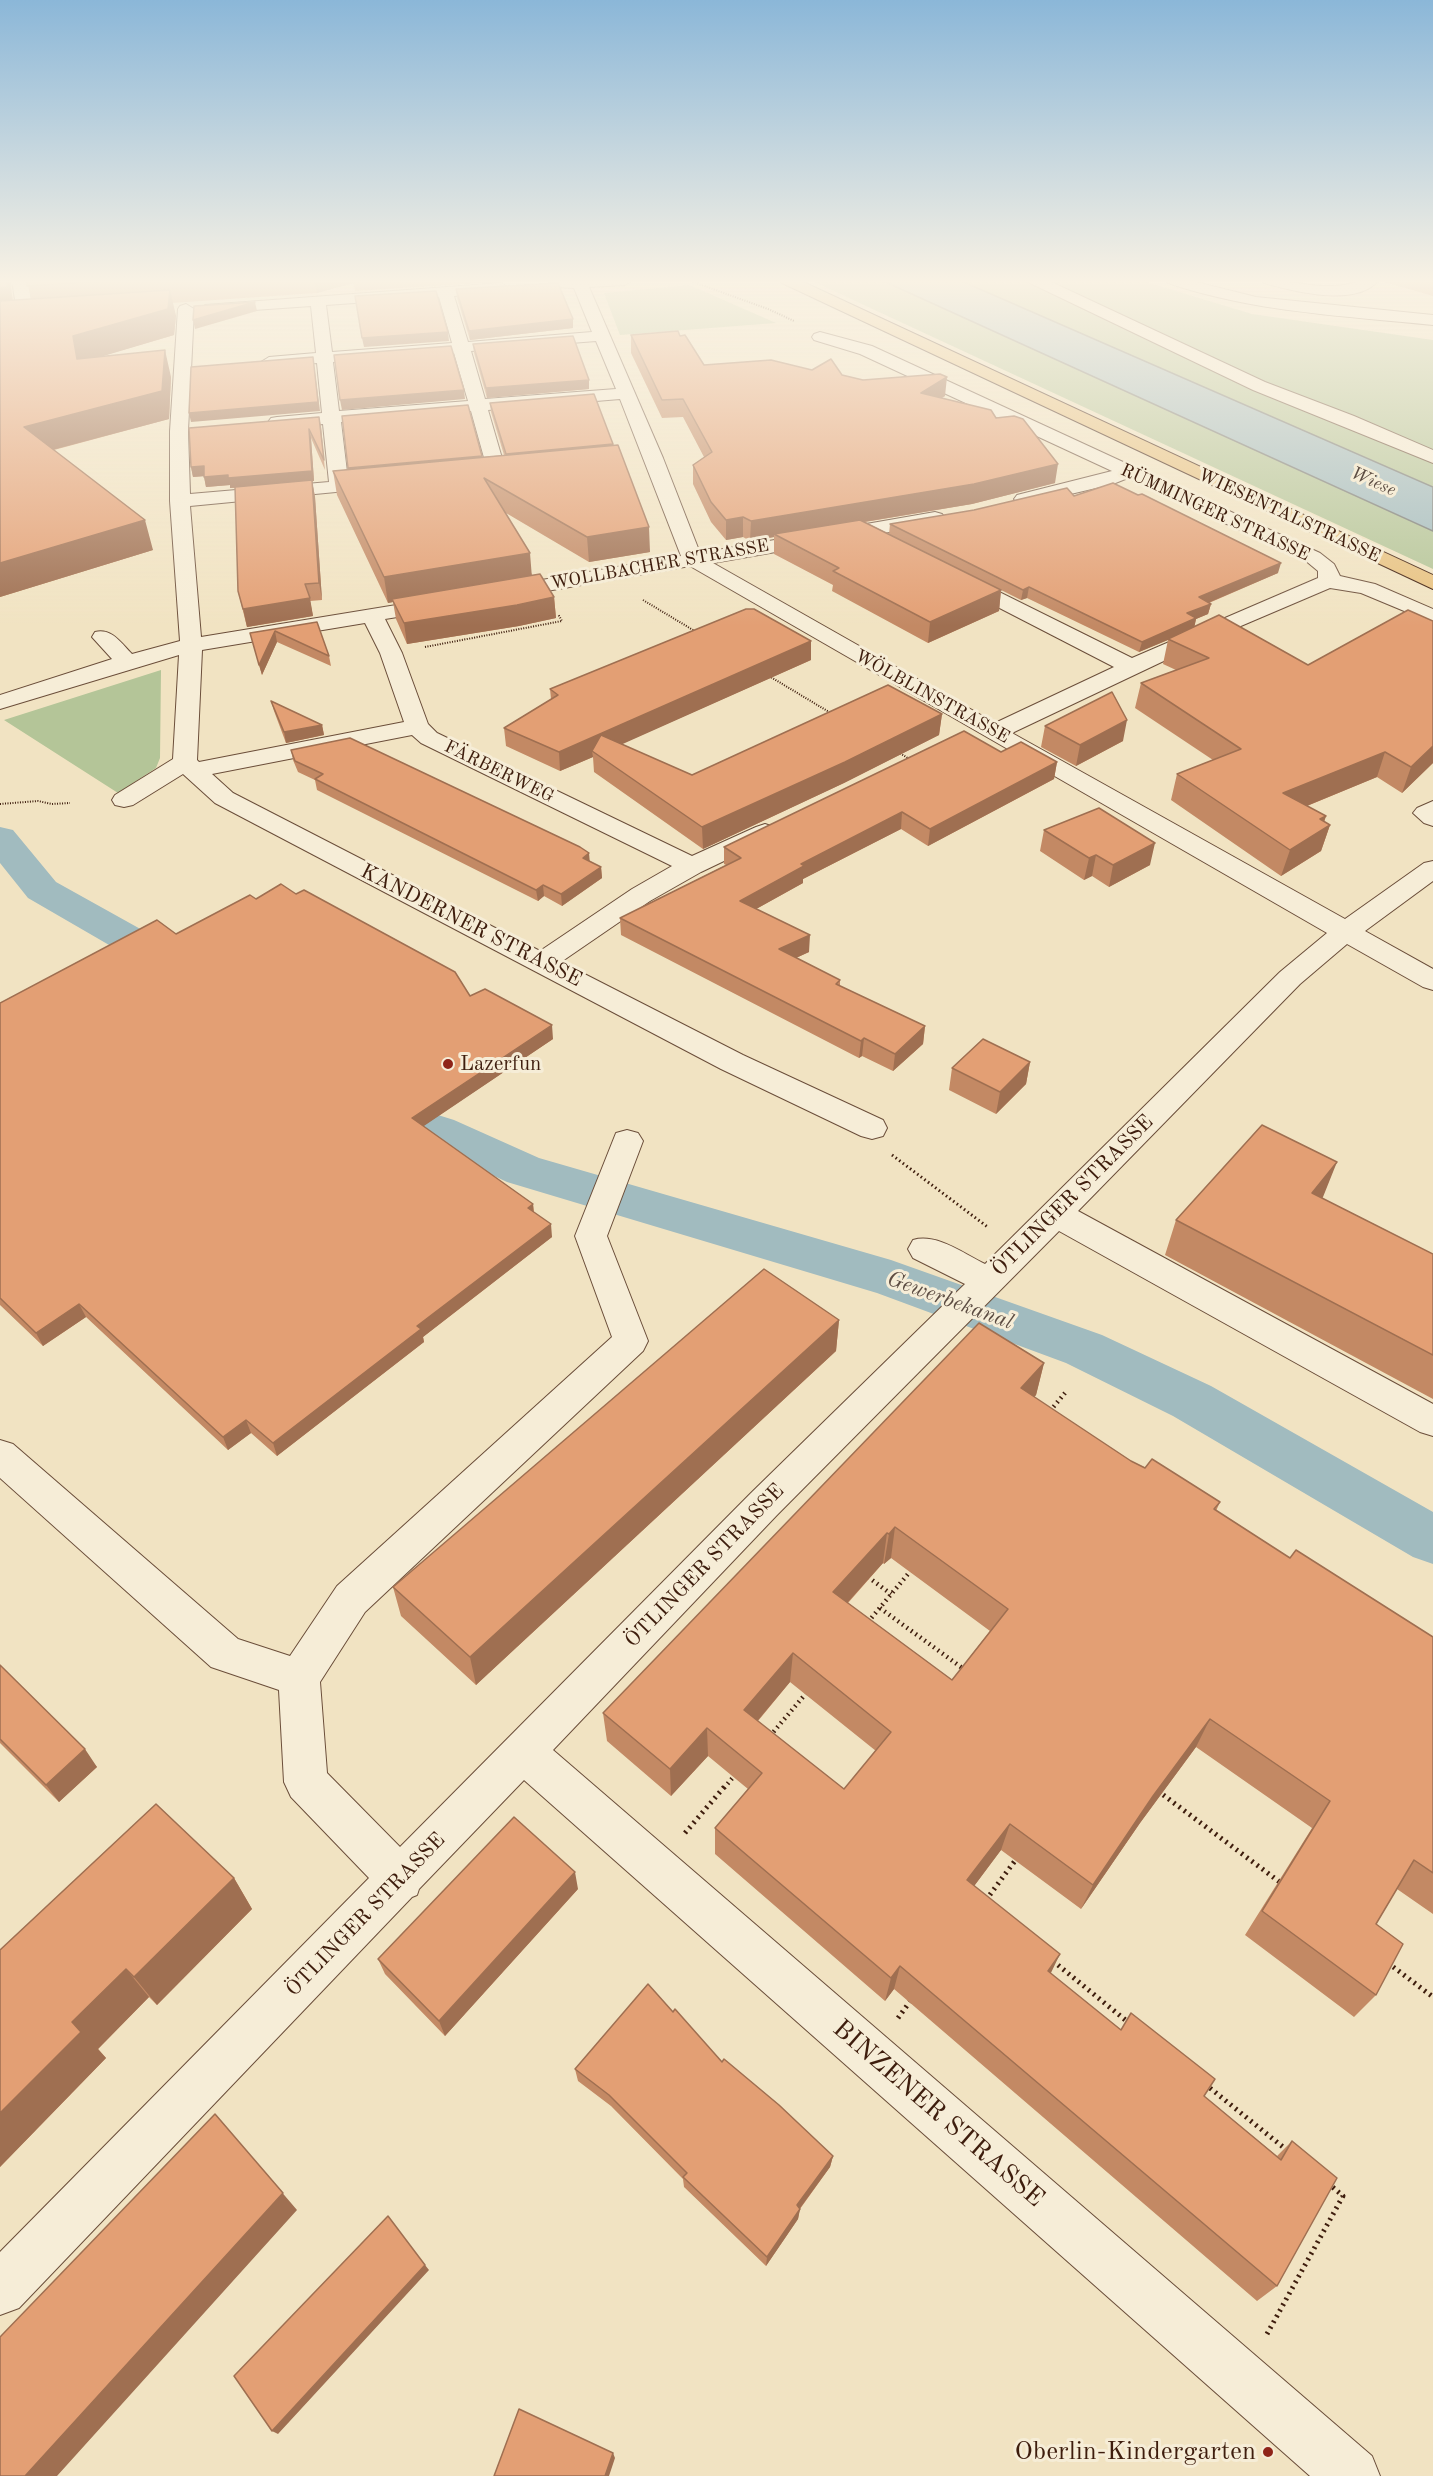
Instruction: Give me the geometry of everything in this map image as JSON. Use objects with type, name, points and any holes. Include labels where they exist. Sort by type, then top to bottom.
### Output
[{"type":"main road","name":"WIESENTALSTRASSE","points":[[1033,396],[1433,583]]},
{"type":"street","points":[[185,396],[179,430],[180,501],[191,645],[190,766]]},
{"type":"street","points":[[329,396],[339,486]]},
{"type":"street","points":[[474,396],[497,472]]},
{"type":"street","points":[[261,423],[597,396]]},
{"type":"street","points":[[627,396],[654,458],[692,559]]},
{"type":"street","name":"RÜMMINGER STRASSE","points":[[963,396],[1313,557],[1327,568],[1330,575],[1327,582],[1341,581],[1365,586],[1433,617]]},
{"type":"street","points":[[1284,396],[1433,457]]},
{"type":"street","points":[[179,430],[202,429]]},
{"type":"street","points":[[632,460],[654,458]]},
{"type":"street","points":[[474,474],[519,470]]},
{"type":"street","points":[[1002,504],[1106,480],[1126,472]]},
{"type":"street","points":[[180,501],[395,481]]},
{"type":"street","name":"WOLLBACHER STRASSE","points":[[483,596],[950,515]]},
{"type":"street","points":[[860,530],[892,545]]},
{"type":"street","name":"WÖLBLINSTRASSE","points":[[692,559],[1433,981]]},
{"type":"street","points":[[943,572],[1130,666]]},
{"type":"street","points":[[903,755],[988,729],[1234,618],[1327,582]]},
{"type":"street","points":[[0,702],[191,645],[461,600]]},
{"type":"street","points":[[124,800],[190,766],[417,727],[391,653],[372,616]]},
{"type":"street","points":[[103,638],[128,662]]},
{"type":"street","name":"FÄRBERWEG","points":[[417,727],[429,738],[450,750],[692,866]]},
{"type":"street","name":"KANDERNER STRASSE","points":[[190,766],[224,798],[732,1062],[872,1128]]},
{"type":"street","points":[[1433,808],[1426,813],[1433,818]]},
{"type":"street","points":[[542,962],[640,895],[692,866],[790,820]]},
{"type":"street","name":"ÖTLINGER STRASSE","points":[[0,2289],[764,1504],[948,1323],[1290,978],[1345,932],[1433,869]]},
{"type":"street","points":[[401,1879],[306,1782],[299,1678],[351,1599],[632,1341],[591,1236],[627,1142]]},
{"type":"street","points":[[1056,1214],[1433,1421]]},
{"type":"street","points":[[924,1249],[984,1285]]},
{"type":"street","points":[[0,1455],[225,1654],[299,1678]]},
{"type":"street","name":"BINZENER STRASSE","points":[[524,1752],[1352,2476]]},
{"type":"path","points":[[620,572],[635,595],[702,635]]},
{"type":"path","points":[[391,653],[562,621],[539,586]]},
{"type":"path","points":[[760,670],[837,716]]},
{"type":"path","points":[[0,804],[38,801],[52,804],[70,803]]},
{"type":"path","points":[[872,1128],[896,1160],[1021,1249]]},
{"type":"path","points":[[1042,1419],[1065,1393]]},
{"type":"path","points":[[865,1626],[922,1559]]},
{"type":"path","points":[[862,1573],[891,1594]]},
{"type":"path","points":[[880,1608],[975,1677]]},
{"type":"path","points":[[764,1742],[811,1688]]},
{"type":"path","points":[[656,1868],[741,1769]]},
{"type":"path","points":[[1156,1790],[1290,1890]]},
{"type":"path","points":[[982,1904],[1018,1856]]},
{"type":"path","points":[[1047,1956],[1140,2031]]},
{"type":"path","points":[[1385,1961],[1433,1997]]},
{"type":"path","points":[[870,2054],[912,1998]]},
{"type":"path","points":[[1195,2076],[1296,2158]]},
{"type":"path","points":[[1243,2379],[1343,2196],[1324,2181]]},
{"type":"green space","points":[[1059,396],[1135,396],[1433,531],[1433,569]]},
{"type":"green space","points":[[1224,396],[1433,396],[1433,487]]},
{"type":"green space","points":[[161,670],[160,758],[156,768],[118,793],[4,720]]},
{"type":"water","name":"Wiese","points":[[1135,396],[1224,396],[1433,487],[1433,531]]},
{"type":"building","points":[[0,396],[145,396],[24,427],[145,520],[0,563]]},
{"type":"building","points":[[190,396],[317,396],[318,402],[189,413]]},
{"type":"building","points":[[339,396],[395,396],[340,400]]},
{"type":"building","points":[[595,396],[613,444],[506,454],[490,403]]},
{"type":"building","points":[[660,396],[931,396],[991,410],[996,418],[1014,416],[1023,419],[1058,464],[974,484],[751,521],[743,517],[726,520],[711,502],[693,465],[712,452],[683,399],[662,400]]},
{"type":"building","points":[[468,405],[482,456],[348,468],[342,416]]},
{"type":"building","points":[[319,417],[324,460],[309,429],[312,471],[228,478],[228,475],[204,477],[204,466],[191,467],[189,428]]},
{"type":"building","points":[[618,445],[649,527],[587,537],[484,478],[530,553],[384,577],[333,471]]},
{"type":"building","points":[[312,480],[319,583],[305,584],[310,598],[243,609],[238,591],[235,487]]},
{"type":"building","points":[[1113,483],[1138,495],[1142,494],[1281,563],[1199,597],[1211,604],[1187,613],[1196,618],[1142,642],[1029,587],[1023,590],[890,524],[974,510],[1067,488],[1074,496]]},
{"type":"building","points":[[860,520],[1001,590],[930,622],[833,571],[839,568],[774,534]]},
{"type":"building","points":[[540,574],[554,597],[404,623],[392,599]]},
{"type":"building","points":[[746,609],[754,609],[811,641],[559,752],[504,728],[558,695],[550,689]]},
{"type":"building","points":[[1408,610],[1433,621],[1433,746],[1411,767],[1385,752],[1283,793],[1326,816],[1320,819],[1330,825],[1290,850],[1177,774],[1241,749],[1141,683],[1209,658],[1168,639],[1219,615],[1308,665]]},
{"type":"building","points":[[317,622],[329,656],[275,631],[259,665],[250,633]]},
{"type":"building","points":[[888,685],[942,714],[845,762],[702,827],[592,751],[601,735],[692,775]]},
{"type":"building","points":[[1112,692],[1127,720],[1080,745],[1045,726]]},
{"type":"building","points":[[271,701],[322,725],[284,732]]},
{"type":"building","points":[[964,731],[1001,752],[1021,742],[1057,762],[930,829],[902,812],[801,864],[804,866],[740,901],[810,935],[779,949],[840,980],[836,984],[925,1026],[895,1054],[864,1038],[861,1041],[620,918],[741,858],[724,847]]},
{"type":"building","points":[[350,738],[580,847],[589,853],[583,858],[601,867],[561,894],[543,885],[536,890],[315,779],[323,774],[295,761],[291,750]]},
{"type":"building","points":[[1099,808],[1155,843],[1113,865],[1096,855],[1089,858],[1044,830]]},
{"type":"building","points":[[281,884],[296,894],[304,890],[455,972],[470,996],[485,989],[552,1025],[412,1118],[533,1204],[528,1208],[551,1224],[417,1326],[421,1329],[273,1443],[246,1420],[223,1437],[79,1304],[36,1333],[0,1298],[0,1003],[157,920],[176,934],[250,895],[256,899]]},
{"type":"building","points":[[983,1039],[1030,1062],[1000,1092],[952,1068]]},
{"type":"building","points":[[1262,1125],[1337,1162],[1312,1193],[1433,1254],[1433,1355],[1176,1220]]},
{"type":"building","points":[[764,1269],[839,1320],[470,1657],[393,1587]]},
{"type":"building","points":[[979,1323],[1044,1363],[1021,1388],[1131,1461],[1145,1468],[1152,1459],[1220,1502],[1214,1509],[1290,1558],[1296,1550],[1433,1637],[1433,1873],[1414,1860],[1376,1924],[1403,1944],[1376,1995],[1262,1911],[1330,1801],[1210,1719],[1153,1796],[1093,1885],[1010,1824],[967,1880],[1060,1954],[1048,1971],[1121,2030],[1131,2013],[1215,2079],[1204,2096],[1281,2160],[1292,2141],[1337,2178],[1277,2286],[900,1966],[891,1978],[715,1828],[762,1773],[707,1728],[670,1769],[603,1713]],"holes":[[[895,1527],[1008,1609],[952,1680],[833,1592]],[[793,1653],[891,1732],[844,1789],[744,1710]]]},
{"type":"building","points":[[0,1665],[85,1749],[46,1785],[0,1739]]},
{"type":"building","points":[[156,1804],[234,1878],[134,1977],[126,1969],[72,2022],[81,2032],[0,2113],[0,1950]]},
{"type":"building","points":[[514,1817],[575,1872],[439,2021],[378,1959]]},
{"type":"building","points":[[648,1984],[673,2012],[675,2009],[722,2062],[724,2059],[779,2105],[833,2156],[797,2205],[800,2209],[767,2257],[683,2177],[687,2173],[609,2095],[575,2069]]},
{"type":"building","points":[[215,2114],[283,2193],[25,2476],[0,2476],[0,2337]]},
{"type":"building","points":[[388,2216],[425,2265],[272,2431],[234,2376]]},
{"type":"building","points":[[519,2409],[613,2453],[605,2476],[494,2476]]},
{"type":"waterway","name":"Gewerbekanal","points":[[0,838],[42,890],[130,940]]},
{"type":"waterway","name":"Gewerbekanal","points":[[438,1131],[523,1170],[891,1279],[1084,1349],[1192,1401],[1433,1540]]},
{"type":"place","name":"Lazerfun","points":[[448,1064]]},
{"type":"place","name":"Oberlin-Kindergarten","points":[[1268,2452]]}]
